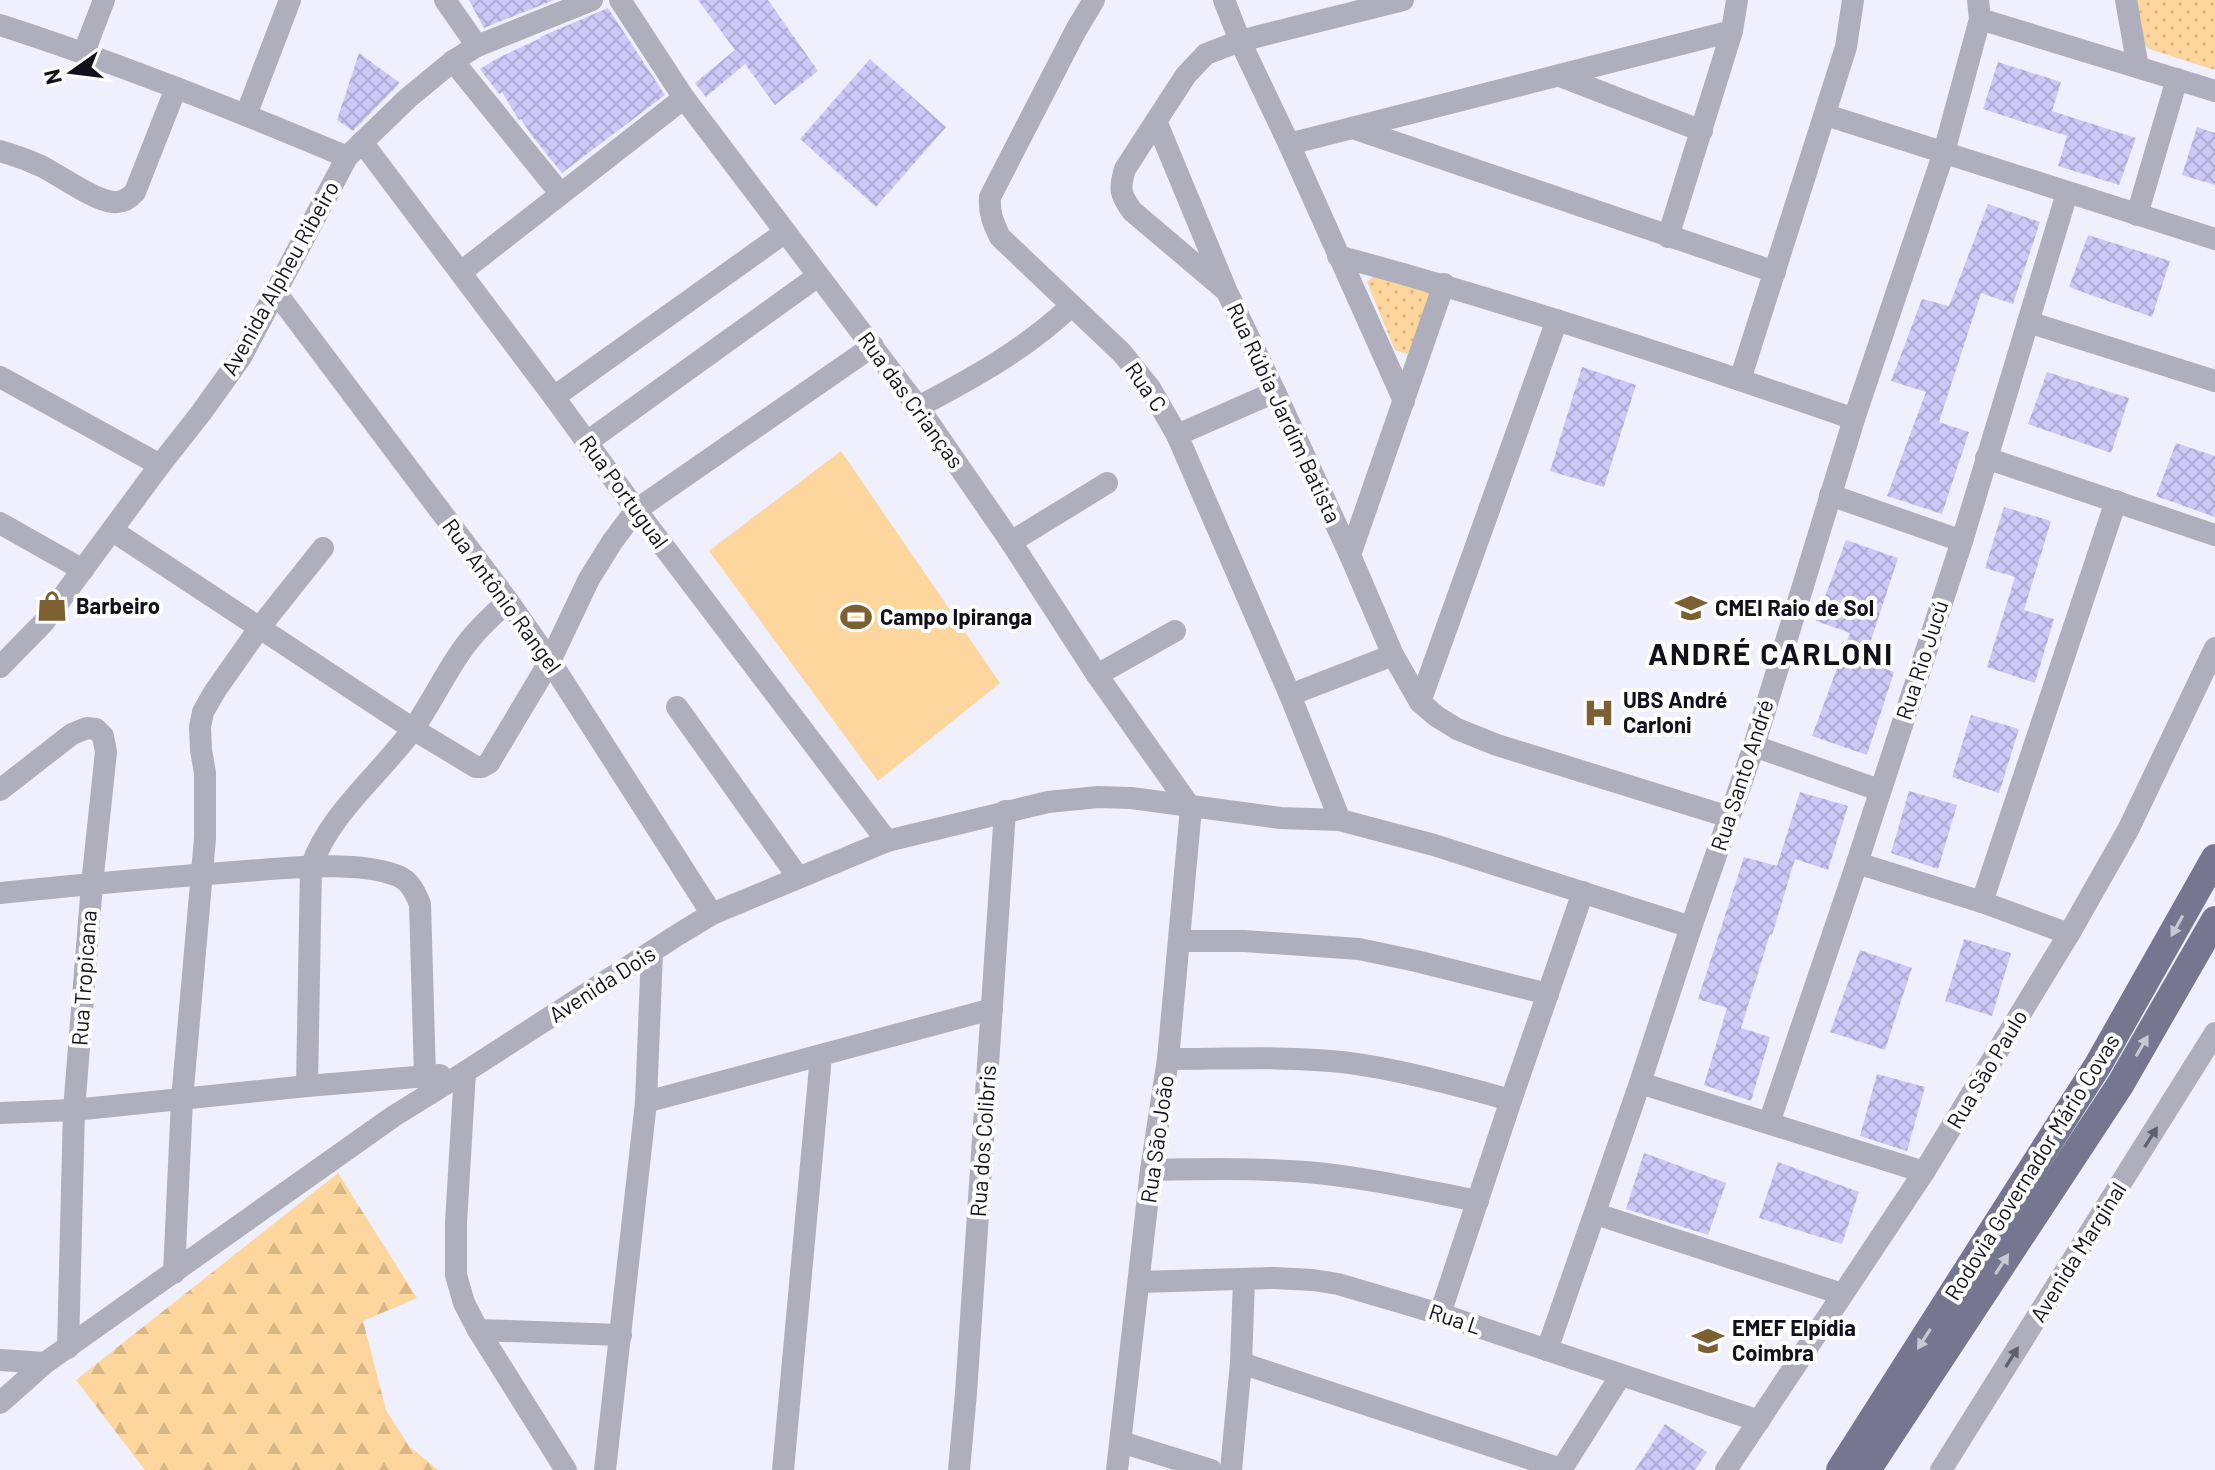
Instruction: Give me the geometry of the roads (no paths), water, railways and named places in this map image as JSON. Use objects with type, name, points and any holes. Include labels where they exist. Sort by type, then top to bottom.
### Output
[{"type":"main road","name":"Rodovia Governador Mário Covas","points":[[1840,1470],[2098,1065],[2215,858]]},
{"type":"main road","name":"Rodovia Governador Mário Covas","points":[[1867,1470],[2120,1085],[2215,920]]},
{"type":"street","points":[[84,52],[104,0]]},
{"type":"street","points":[[246,115],[290,0]]},
{"type":"street","points":[[445,0],[477,46]]},
{"type":"street","name":"Avenida Alpheu Ribeiro","points":[[0,667],[44,622],[241,357],[354,150],[408,98],[453,61],[477,46],[592,0]]},
{"type":"street","name":"Rua das Crianças","points":[[620,0],[684,98],[918,407],[1097,675],[1191,808]]},
{"type":"street","name":"Rua C","points":[[1094,0],[990,197],[992,222],[1000,237],[1122,353],[1150,388],[1177,435],[1290,695],[1340,820]]},
{"type":"street","points":[[1224,0],[1404,401]]},
{"type":"street","points":[[1227,292],[1132,211],[1122,197],[1120,185],[1125,169],[1186,75],[1206,54],[1240,41],[1403,0]]},
{"type":"street","points":[[1668,237],[1732,31],[1737,0]]},
{"type":"street","points":[[1740,380],[1826,115],[1846,47],[1853,0]]},
{"type":"street","points":[[2126,0],[2138,67]]},
{"type":"street","points":[[1979,10],[2215,91]]},
{"type":"street","name":"Rua Santo André","points":[[1547,1350],[1754,746],[1854,419],[1944,152],[1979,10]]},
{"type":"street","points":[[0,25],[84,52],[246,115],[354,150]]},
{"type":"street","points":[[1289,144],[1732,31]]},
{"type":"street","points":[[453,61],[560,193]]},
{"type":"street","points":[[1560,76],[1702,131]]},
{"type":"street","points":[[2137,215],[2177,79]]},
{"type":"street","points":[[0,151],[40,165],[89,193],[112,202],[122,202],[135,192],[176,88]]},
{"type":"street","points":[[461,272],[684,98]]},
{"type":"street","points":[[1826,115],[2215,239]]},
{"type":"street","name":"Rua Rúbia Jardim Batista","points":[[1156,121],[1227,292],[1350,555],[1393,655],[1420,702]]},
{"type":"street","points":[[1352,128],[1775,272]]},
{"type":"street","name":"Rua Portugual","points":[[354,150],[461,272],[636,510],[887,841]]},
{"type":"street","name":"Rua Rio Jucú","points":[[1769,1123],[1962,541],[2067,193]]},
{"type":"street","points":[[554,397],[784,233]]},
{"type":"street","points":[[1338,256],[1444,284],[1854,419]]},
{"type":"street","points":[[587,442],[818,276]]},
{"type":"street","points":[[1350,555],[1444,284]]},
{"type":"street","name":"Rua Antônio Rangel","points":[[275,291],[508,601],[550,661],[712,914]]},
{"type":"street","points":[[918,407],[984,372],[1024,346],[1071,306]]},
{"type":"street","points":[[1557,320],[1420,702],[1457,729],[1497,745],[1729,817]]},
{"type":"street","points":[[2028,322],[2215,381]]},
{"type":"street","points":[[113,531],[413,729],[465,761],[482,767],[489,763],[550,661],[589,579],[636,510],[873,346]]},
{"type":"street","points":[[0,377],[160,465]]},
{"type":"street","points":[[1177,435],[1275,392]]},
{"type":"street","points":[[1986,458],[2215,535]]},
{"type":"street","points":[[1011,542],[1107,483]]},
{"type":"street","points":[[1830,495],[1962,541]]},
{"type":"street","points":[[1982,902],[2116,501]]},
{"type":"street","points":[[0,523],[83,570]]},
{"type":"street","points":[[174,1273],[182,1100],[206,802],[200,727],[203,712],[260,627],[323,548]]},
{"type":"street","points":[[307,1086],[311,867],[322,840],[413,729],[462,650],[508,601]]},
{"type":"street","points":[[1097,675],[1175,631]]},
{"type":"street","name":"Rua São Paulo","points":[[1726,1470],[1924,1172],[2069,934],[2128,830],[2215,648]]},
{"type":"street","points":[[1290,695],[1393,655]]},
{"type":"street","points":[[677,707],[798,877]]},
{"type":"street","name":"Rua Tropicana","points":[[0,790],[72,734],[87,728],[96,729],[103,736],[106,752],[74,1110],[68,1348]]},
{"type":"street","points":[[1754,746],[1879,790]]},
{"type":"street","name":"Avenida Dois","points":[[0,1113],[74,1110],[465,1072],[712,914],[887,841],[1048,802],[1098,797],[1131,798],[1280,818],[1340,820],[1434,845],[1691,927]]},
{"type":"street","name":"Rua São João","points":[[1117,1470],[1151,1170],[1168,1059],[1191,808]]},
{"type":"street","name":"Rua dos Colibris","points":[[959,1470],[1005,811]]},
{"type":"street","points":[[1857,863],[1982,902],[2069,934]]},
{"type":"street","points":[[0,893],[311,867],[368,869],[400,877],[413,888],[420,904],[425,1076]]},
{"type":"street","points":[[1440,1314],[1583,892]]},
{"type":"street","points":[[1180,941],[1244,941],[1359,949],[1548,994]]},
{"type":"street","points":[[605,1470],[646,1102],[652,952]]},
{"type":"street","points":[[646,1102],[992,1009]]},
{"type":"street","name":"Avenida Marginal","points":[[1941,1470],[2215,1033]]},
{"type":"street","points":[[783,1470],[821,1056]]},
{"type":"street","points":[[1168,1059],[1263,1058],[1343,1062],[1414,1075],[1511,1100]]},
{"type":"street","points":[[0,1403],[45,1363],[394,1116],[465,1072]]},
{"type":"street","points":[[465,1072],[456,1275],[464,1303],[478,1330],[566,1470]]},
{"type":"street","points":[[1640,1083],[1924,1172]]},
{"type":"street","points":[[1151,1170],[1229,1168],[1309,1173],[1478,1201]]},
{"type":"street","points":[[1596,1214],[1842,1294]]},
{"type":"street","name":"Rua L","points":[[1140,1282],[1274,1278],[1338,1284],[1440,1314],[1759,1421]]},
{"type":"street","points":[[1231,1470],[1241,1363],[1244,1280]]},
{"type":"street","points":[[478,1330],[621,1335]]},
{"type":"street","points":[[0,1360],[45,1363]]},
{"type":"street","points":[[1241,1363],[1561,1470],[1621,1375]]},
{"type":"street","points":[[1121,1442],[1211,1470]]},
{"type":"place","name":"Barbeiro","points":[[52,606]]},
{"type":"place","name":"CMEI Raio de Sol","points":[[1691,608]]},
{"type":"place","name":"Campo Ipiranga","points":[[856,617]]},
{"type":"place","name":"UBS André Carloni","points":[[1599,713]]},
{"type":"place","name":"EMEF Elpídia Coimbra","points":[[1708,1341]]},
{"type":"district","name":"ANDRÉ CARLONI","points":[[1771,655]]}]
